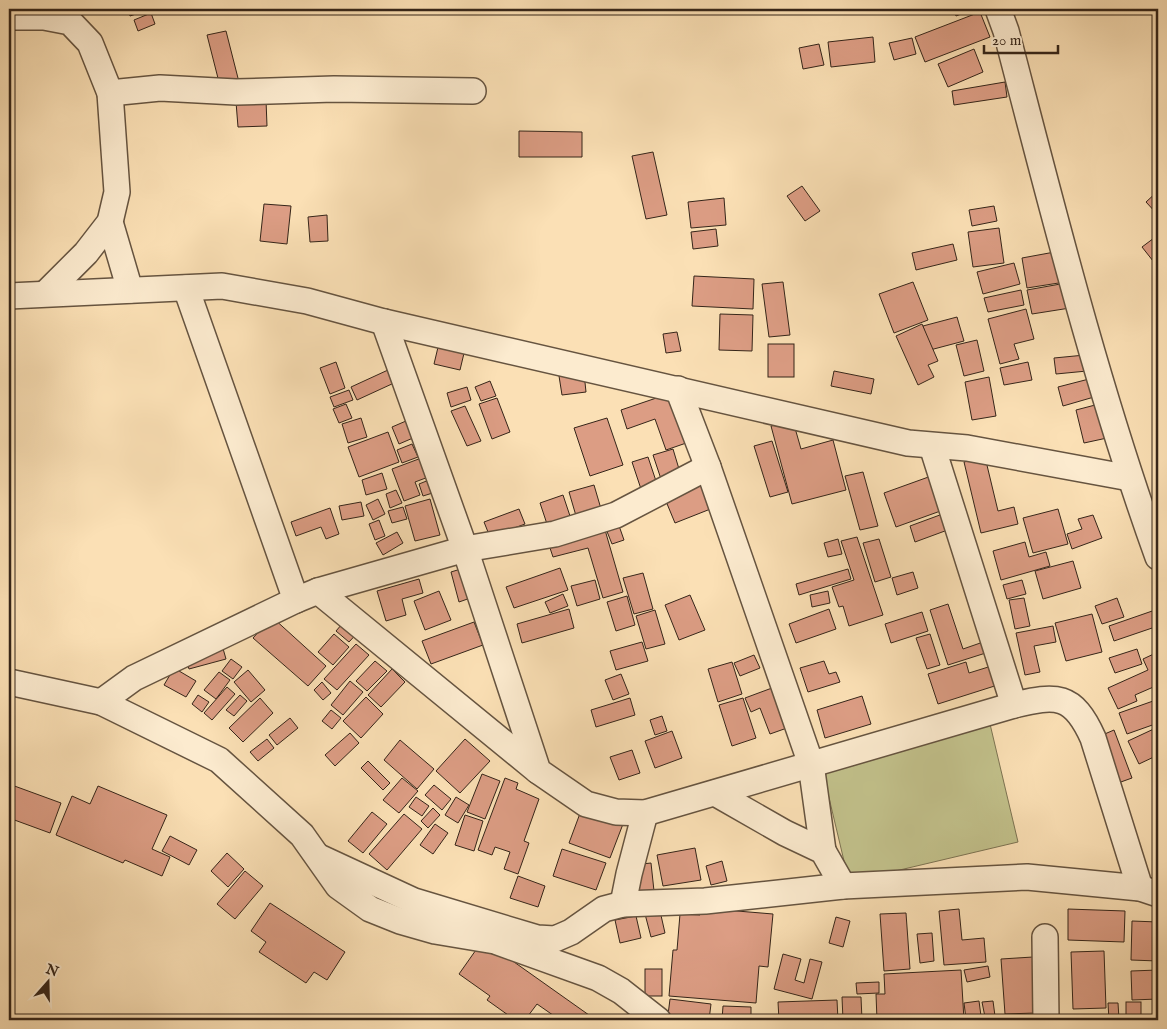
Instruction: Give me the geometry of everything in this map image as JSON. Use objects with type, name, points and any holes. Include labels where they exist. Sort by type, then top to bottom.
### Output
[{"type":"street","points":[[998,9],[1006,31],[1063,251],[1130,478],[1158,557]]},
{"type":"street","points":[[9,17],[44,17],[70,22],[90,43],[110,93],[117,192],[110,222],[86,252],[46,293]]},
{"type":"street","points":[[110,93],[160,88],[236,92],[334,89],[473,91]]},
{"type":"street","points":[[110,222],[130,290]]},
{"type":"street","points":[[9,296],[222,286],[297,299],[384,322],[908,443],[967,448],[1130,478]]},
{"type":"street","points":[[186,288],[307,596],[538,771],[586,804],[616,812],[645,812],[1014,705],[1055,698],[1077,710],[1087,725],[1149,891],[1027,877],[843,886],[705,901],[623,904],[604,909],[572,932],[555,939],[537,938],[414,901],[319,857]]},
{"type":"street","points":[[384,322],[465,549],[538,771]]},
{"type":"street","points":[[678,389],[708,467],[811,764],[823,851],[843,886]]},
{"type":"street","points":[[932,446],[1014,705]]},
{"type":"street","points":[[101,702],[134,678],[307,596],[465,549],[555,534],[616,515],[708,467]]},
{"type":"street","points":[[9,682],[101,702],[219,760],[302,836],[319,857],[338,886],[370,909],[400,921],[435,931],[495,941],[598,978],[621,991],[658,1020]]},
{"type":"street","points":[[715,793],[785,833],[823,851]]},
{"type":"street","points":[[623,904],[645,812]]},
{"type":"street","points":[[1045,937],[1046,1020]]},
{"type":"shaded area","points":[[990,724],[1018,842],[849,882],[821,764]]},
{"type":"building","points":[[128,9],[151,9],[130,16]]},
{"type":"building","points":[[953,9],[974,9],[956,16]]},
{"type":"building","points":[[980,12],[990,37],[925,62],[915,37]]},
{"type":"building","points":[[151,13],[155,24],[138,31],[134,20]]},
{"type":"building","points":[[226,31],[240,86],[221,90],[207,35]]},
{"type":"building","points":[[873,37],[875,62],[831,67],[828,42]]},
{"type":"building","points":[[912,38],[916,54],[894,60],[889,43]]},
{"type":"building","points":[[819,44],[824,65],[803,69],[799,48]]},
{"type":"building","points":[[974,49],[983,72],[948,87],[938,64]]},
{"type":"building","points":[[1005,82],[1007,97],[954,105],[952,91]]},
{"type":"building","points":[[266,100],[267,126],[238,127],[236,102]]},
{"type":"building","points":[[519,131],[582,132],[582,157],[519,157]]},
{"type":"building","points":[[653,152],[667,215],[646,219],[632,156]]},
{"type":"building","points":[[802,186],[820,211],[805,221],[787,196]]},
{"type":"building","points":[[1158,191],[1158,215],[1146,202]]},
{"type":"building","points":[[724,198],[726,225],[691,228],[688,202]]},
{"type":"building","points":[[264,204],[291,206],[287,244],[260,241]]},
{"type":"building","points":[[994,206],[997,221],[972,226],[969,210]]},
{"type":"building","points":[[327,215],[328,241],[310,242],[308,217]]},
{"type":"building","points":[[999,228],[1004,263],[973,267],[968,232]]},
{"type":"building","points":[[716,229],[718,246],[693,249],[691,232]]},
{"type":"building","points":[[1158,235],[1158,265],[1157,266],[1142,247]]},
{"type":"building","points":[[953,244],[957,260],[916,270],[912,253]]},
{"type":"building","points":[[1060,251],[1065,282],[1027,288],[1022,258]]},
{"type":"building","points":[[1014,263],[1020,284],[983,294],[977,272]]},
{"type":"building","points":[[694,276],[754,279],[753,309],[692,306]]},
{"type":"building","points":[[783,282],[790,335],[769,337],[762,284]]},
{"type":"building","points":[[913,282],[928,320],[894,333],[879,294]]},
{"type":"building","points":[[1066,283],[1070,308],[1032,314],[1027,290]]},
{"type":"building","points":[[1021,290],[1024,305],[988,312],[984,298]]},
{"type":"building","points":[[1026,309],[1034,339],[1014,344],[1019,359],[1000,364],[988,319]]},
{"type":"building","points":[[720,314],[753,315],[752,351],[719,350]]},
{"type":"building","points":[[957,317],[964,341],[930,350],[923,326]]},
{"type":"building","points":[[922,324],[938,361],[928,365],[934,377],[918,385],[896,336]]},
{"type":"building","points":[[677,332],[681,351],[666,353],[663,334]]},
{"type":"building","points":[[977,340],[984,371],[964,376],[956,345]]},
{"type":"building","points":[[439,343],[465,349],[460,370],[434,364]]},
{"type":"building","points":[[768,344],[794,344],[794,377],[768,377]]},
{"type":"building","points":[[1085,355],[1087,371],[1056,374],[1054,358]]},
{"type":"building","points":[[336,362],[345,388],[330,394],[320,368]]},
{"type":"building","points":[[1028,362],[1032,380],[1004,385],[1000,368]]},
{"type":"building","points":[[388,370],[394,383],[357,400],[351,387]]},
{"type":"building","points":[[834,371],[874,379],[871,394],[831,386]]},
{"type":"building","points":[[584,373],[586,392],[562,395],[559,376]]},
{"type":"building","points":[[989,377],[996,416],[972,420],[965,382]]},
{"type":"building","points":[[1089,379],[1094,397],[1063,406],[1058,387]]},
{"type":"building","points":[[490,381],[496,396],[481,401],[475,387]]},
{"type":"building","points":[[467,387],[471,400],[451,407],[447,393]]},
{"type":"building","points":[[349,390],[353,400],[334,407],[330,397]]},
{"type":"building","points":[[674,392],[692,441],[666,450],[655,419],[627,429],[621,410]]},
{"type":"building","points":[[497,398],[510,432],[492,439],[479,404]]},
{"type":"building","points":[[346,404],[352,418],[339,423],[333,409]]},
{"type":"building","points":[[1099,404],[1107,438],[1084,443],[1076,410]]},
{"type":"building","points":[[465,406],[481,441],[467,446],[451,411]]},
{"type":"building","points":[[361,418],[367,437],[348,443],[342,424]]},
{"type":"building","points":[[413,418],[420,435],[399,444],[392,427]]},
{"type":"building","points":[[607,418],[623,465],[590,476],[574,428]]},
{"type":"building","points":[[793,421],[801,449],[833,440],[846,490],[792,504],[771,426]]},
{"type":"building","points":[[388,432],[399,462],[359,477],[348,447]]},
{"type":"building","points":[[772,441],[788,492],[770,497],[754,446]]},
{"type":"building","points":[[412,444],[418,457],[402,463],[397,450]]},
{"type":"building","points":[[673,449],[682,479],[663,485],[653,455]]},
{"type":"building","points":[[424,457],[431,476],[415,482],[420,495],[404,501],[392,469]]},
{"type":"building","points":[[648,457],[658,487],[642,492],[632,462]]},
{"type":"building","points":[[985,457],[998,511],[1014,507],[1018,524],[981,533],[964,462]]},
{"type":"building","points":[[863,472],[878,526],[860,530],[845,476]]},
{"type":"building","points":[[382,473],[387,489],[366,495],[362,480]]},
{"type":"building","points":[[934,475],[946,509],[896,527],[884,493]]},
{"type":"building","points":[[434,478],[439,491],[423,496],[419,484]]},
{"type":"building","points":[[701,479],[713,508],[675,523],[663,494]]},
{"type":"building","points":[[594,485],[604,519],[579,526],[569,492]]},
{"type":"building","points":[[396,490],[402,503],[390,508],[386,494]]},
{"type":"building","points":[[563,495],[571,519],[548,527],[540,503]]},
{"type":"building","points":[[378,499],[385,514],[373,520],[366,505]]},
{"type":"building","points":[[430,499],[440,535],[415,541],[405,506]]},
{"type":"building","points":[[361,502],[364,516],[342,520],[339,506]]},
{"type":"building","points":[[403,507],[407,519],[392,523],[388,511]]},
{"type":"building","points":[[330,508],[339,534],[326,539],[321,527],[296,536],[291,522]]},
{"type":"building","points":[[519,509],[525,524],[490,537],[484,522]]},
{"type":"building","points":[[1058,509],[1068,544],[1033,553],[1023,518]]},
{"type":"building","points":[[948,512],[953,528],[915,542],[910,526]]},
{"type":"building","points":[[1093,515],[1102,538],[1072,549],[1067,534],[1082,529],[1078,519]]},
{"type":"building","points":[[379,520],[385,536],[375,540],[369,524]]},
{"type":"building","points":[[617,520],[624,540],[612,544],[604,524]]},
{"type":"building","points":[[603,523],[623,592],[603,598],[588,548],[553,557],[547,539]]},
{"type":"building","points":[[397,532],[403,543],[383,555],[376,543]]},
{"type":"building","points":[[857,537],[883,615],[849,626],[843,606],[839,607],[832,587],[854,580],[841,541]]},
{"type":"building","points":[[838,539],[842,554],[828,557],[824,543]]},
{"type":"building","points":[[879,539],[891,577],[875,582],[863,543]]},
{"type":"building","points":[[1025,542],[1029,557],[1046,552],[1050,566],[1001,580],[993,551]]},
{"type":"building","points":[[1073,561],[1081,588],[1043,599],[1035,571]]},
{"type":"building","points":[[467,567],[476,596],[459,602],[451,572]]},
{"type":"building","points":[[560,568],[568,590],[514,608],[506,587]]},
{"type":"building","points":[[848,569],[851,579],[799,595],[796,584]]},
{"type":"building","points":[[913,572],[918,588],[897,595],[892,578]]},
{"type":"building","points":[[643,573],[653,609],[634,614],[623,578]]},
{"type":"building","points":[[419,579],[423,593],[402,599],[406,615],[386,621],[377,591]]},
{"type":"building","points":[[595,580],[600,599],[577,606],[571,586]]},
{"type":"building","points":[[1022,580],[1026,594],[1007,599],[1003,585]]},
{"type":"building","points":[[439,591],[451,620],[425,630],[414,601]]},
{"type":"building","points":[[828,591],[830,603],[812,607],[810,595]]},
{"type":"building","points":[[563,594],[568,606],[550,613],[545,602]]},
{"type":"building","points":[[690,595],[705,630],[679,640],[665,605]]},
{"type":"building","points":[[627,596],[635,625],[616,631],[607,602]]},
{"type":"building","points":[[1024,598],[1030,626],[1015,629],[1009,600]]},
{"type":"building","points":[[1117,598],[1124,617],[1102,624],[1095,606]]},
{"type":"building","points":[[948,604],[963,649],[989,640],[992,651],[948,665],[930,610]]},
{"type":"building","points":[[569,609],[574,628],[522,643],[517,624]]},
{"type":"building","points":[[829,609],[836,629],[796,643],[789,624]]},
{"type":"building","points":[[1158,609],[1158,626],[1114,641],[1109,626]]},
{"type":"building","points":[[655,610],[665,644],[646,649],[636,616]]},
{"type":"building","points":[[922,612],[928,631],[891,643],[885,624]]},
{"type":"building","points":[[1092,614],[1102,652],[1066,661],[1055,623]]},
{"type":"building","points":[[272,617],[326,666],[308,686],[253,638]]},
{"type":"building","points":[[348,617],[361,629],[349,642],[336,631]]},
{"type":"building","points":[[474,622],[483,645],[431,664],[422,641]]},
{"type":"building","points":[[1053,626],[1056,642],[1034,646],[1040,672],[1025,675],[1016,633]]},
{"type":"building","points":[[334,634],[349,647],[333,665],[318,652]]},
{"type":"building","points":[[930,634],[940,665],[927,669],[916,638]]},
{"type":"building","points":[[642,642],[648,661],[616,670],[610,651]]},
{"type":"building","points":[[356,644],[369,655],[337,690],[324,679]]},
{"type":"building","points":[[222,645],[226,659],[189,669],[185,656]]},
{"type":"building","points":[[1137,649],[1142,664],[1115,673],[1109,658]]},
{"type":"building","points":[[1158,652],[1158,685],[1135,695],[1137,701],[1118,709],[1108,688],[1148,670],[1143,659]]},
{"type":"building","points":[[754,655],[760,668],[740,676],[734,663]]},
{"type":"building","points":[[231,659],[242,667],[233,679],[222,671]]},
{"type":"building","points":[[375,661],[387,671],[367,691],[356,681]]},
{"type":"building","points":[[824,661],[829,674],[836,672],[840,682],[808,692],[800,668]]},
{"type":"building","points":[[732,662],[742,694],[718,702],[708,669]]},
{"type":"building","points":[[966,662],[969,673],[998,664],[1004,683],[938,704],[928,674]]},
{"type":"building","points":[[174,668],[196,681],[186,697],[164,685]]},
{"type":"building","points":[[392,669],[405,682],[381,707],[368,695]]},
{"type":"building","points":[[248,670],[265,690],[251,702],[234,682]]},
{"type":"building","points":[[219,672],[230,680],[216,699],[204,690]]},
{"type":"building","points":[[621,674],[629,694],[613,700],[605,680]]},
{"type":"building","points":[[350,681],[363,692],[343,715],[331,705]]},
{"type":"building","points":[[322,682],[331,693],[323,700],[314,690]]},
{"type":"building","points":[[227,687],[235,694],[212,720],[204,713]]},
{"type":"building","points":[[772,688],[787,728],[770,734],[760,708],[751,712],[745,698]]},
{"type":"building","points":[[198,695],[209,702],[202,712],[192,704]]},
{"type":"building","points":[[240,695],[247,701],[234,716],[226,710]]},
{"type":"building","points":[[862,696],[871,724],[825,738],[817,710]]},
{"type":"building","points":[[366,697],[383,714],[361,738],[343,721]]},
{"type":"building","points":[[260,698],[273,713],[243,742],[229,728]]},
{"type":"building","points":[[630,698],[635,715],[596,727],[591,710]]},
{"type":"building","points":[[743,698],[756,738],[732,746],[719,705]]},
{"type":"building","points":[[1156,700],[1158,723],[1127,734],[1119,713]]},
{"type":"building","points":[[331,710],[341,718],[332,729],[322,721]]},
{"type":"building","points":[[662,716],[667,731],[655,735],[650,720]]},
{"type":"building","points":[[290,718],[298,728],[277,745],[269,735]]},
{"type":"building","points":[[1158,727],[1158,755],[1139,764],[1128,741]]},
{"type":"building","points":[[1114,730],[1132,778],[1118,783],[1100,736]]},
{"type":"building","points":[[672,731],[682,758],[655,768],[645,741]]},
{"type":"building","points":[[350,733],[359,743],[335,766],[325,755]]},
{"type":"building","points":[[267,739],[274,748],[258,761],[250,752]]},
{"type":"building","points":[[465,739],[490,761],[460,793],[436,771]]},
{"type":"building","points":[[400,740],[434,769],[417,789],[384,760]]},
{"type":"building","points":[[632,750],[640,773],[619,780],[610,757]]},
{"type":"building","points":[[368,761],[390,783],[383,790],[361,768]]},
{"type":"building","points":[[482,774],[500,781],[485,819],[467,812]]},
{"type":"building","points":[[402,778],[418,791],[399,813],[383,800]]},
{"type":"building","points":[[505,778],[518,783],[516,789],[539,799],[524,841],[529,843],[518,874],[504,869],[510,852],[495,847],[492,855],[478,850]]},
{"type":"building","points":[[9,784],[61,803],[50,833],[9,818]]},
{"type":"building","points":[[434,785],[451,799],[442,810],[425,795]]},
{"type":"building","points":[[98,786],[167,815],[152,849],[170,857],[162,876],[125,860],[123,863],[56,835],[72,796],[90,804]]},
{"type":"building","points":[[416,797],[429,806],[422,816],[409,807]]},
{"type":"building","points":[[456,797],[469,805],[458,823],[445,815]]},
{"type":"building","points":[[433,808],[440,815],[428,828],[421,821]]},
{"type":"building","points":[[582,808],[623,824],[610,858],[569,843]]},
{"type":"building","points":[[372,812],[387,824],[363,853],[348,841]]},
{"type":"building","points":[[404,814],[422,829],[387,870],[369,854]]},
{"type":"building","points":[[465,815],[483,821],[474,851],[455,845]]},
{"type":"building","points":[[435,824],[448,833],[433,854],[420,845]]},
{"type":"building","points":[[170,836],[197,850],[189,865],[162,851]]},
{"type":"building","points":[[695,848],[701,880],[663,886],[657,855]]},
{"type":"building","points":[[562,849],[606,863],[596,890],[553,876]]},
{"type":"building","points":[[227,853],[244,869],[228,887],[211,871]]},
{"type":"building","points":[[722,861],[727,881],[711,885],[706,866]]},
{"type":"building","points":[[651,863],[654,891],[637,892],[633,865]]},
{"type":"building","points":[[245,871],[263,886],[235,919],[217,904]]},
{"type":"building","points":[[518,876],[545,886],[538,907],[510,898]]},
{"type":"building","points":[[270,903],[345,952],[327,980],[314,972],[306,983],[259,952],[266,942],[251,931]]},
{"type":"building","points":[[701,908],[773,914],[768,967],[759,966],[756,1003],[669,996],[673,950],[677,950],[680,914],[700,915]]},
{"type":"building","points":[[959,909],[962,940],[984,938],[986,962],[944,965],[939,911]]},
{"type":"building","points":[[1068,909],[1125,911],[1124,942],[1068,940]]},
{"type":"building","points":[[660,911],[665,933],[651,937],[645,914]]},
{"type":"building","points":[[906,913],[910,969],[884,971],[880,914]]},
{"type":"building","points":[[636,916],[641,938],[620,943],[615,920]]},
{"type":"building","points":[[836,917],[850,921],[843,947],[829,943]]},
{"type":"building","points":[[1132,921],[1158,922],[1158,961],[1131,960]]},
{"type":"building","points":[[932,933],[934,961],[920,963],[917,934]]},
{"type":"building","points":[[483,940],[596,1020],[560,1020],[537,1004],[525,1020],[515,1020],[487,1000],[490,996],[459,974]]},
{"type":"building","points":[[1104,951],[1106,1008],[1073,1009],[1071,952]]},
{"type":"building","points":[[783,954],[801,959],[795,980],[804,983],[810,959],[822,962],[812,999],[774,989]]},
{"type":"building","points":[[1033,957],[1036,1013],[1005,1014],[1001,959]]},
{"type":"building","points":[[988,966],[990,977],[967,982],[964,970]]},
{"type":"building","points":[[645,969],[662,969],[662,996],[645,996]]},
{"type":"building","points":[[961,970],[964,1020],[877,1020],[876,994],[885,994],[884,974]]},
{"type":"building","points":[[1158,970],[1158,999],[1132,1000],[1131,971]]},
{"type":"building","points":[[879,982],[879,993],[857,994],[856,983]]},
{"type":"building","points":[[842,997],[861,997],[862,1020],[843,1020]]},
{"type":"building","points":[[670,999],[711,1004],[709,1020],[668,1015]]},
{"type":"building","points":[[837,1000],[838,1020],[823,1020],[823,1018],[779,1020],[778,1002]]},
{"type":"building","points":[[979,1001],[981,1016],[966,1019],[964,1003]]},
{"type":"building","points":[[993,1001],[995,1016],[985,1017],[982,1002]]},
{"type":"building","points":[[1126,1002],[1141,1002],[1141,1019],[1126,1019]]},
{"type":"building","points":[[1108,1003],[1118,1003],[1119,1019],[1109,1020]]},
{"type":"building","points":[[723,1006],[751,1007],[751,1020],[722,1020]]},
{"type":"building","points":[[1091,1015],[1091,1020],[1069,1020],[1069,1016]]}]
